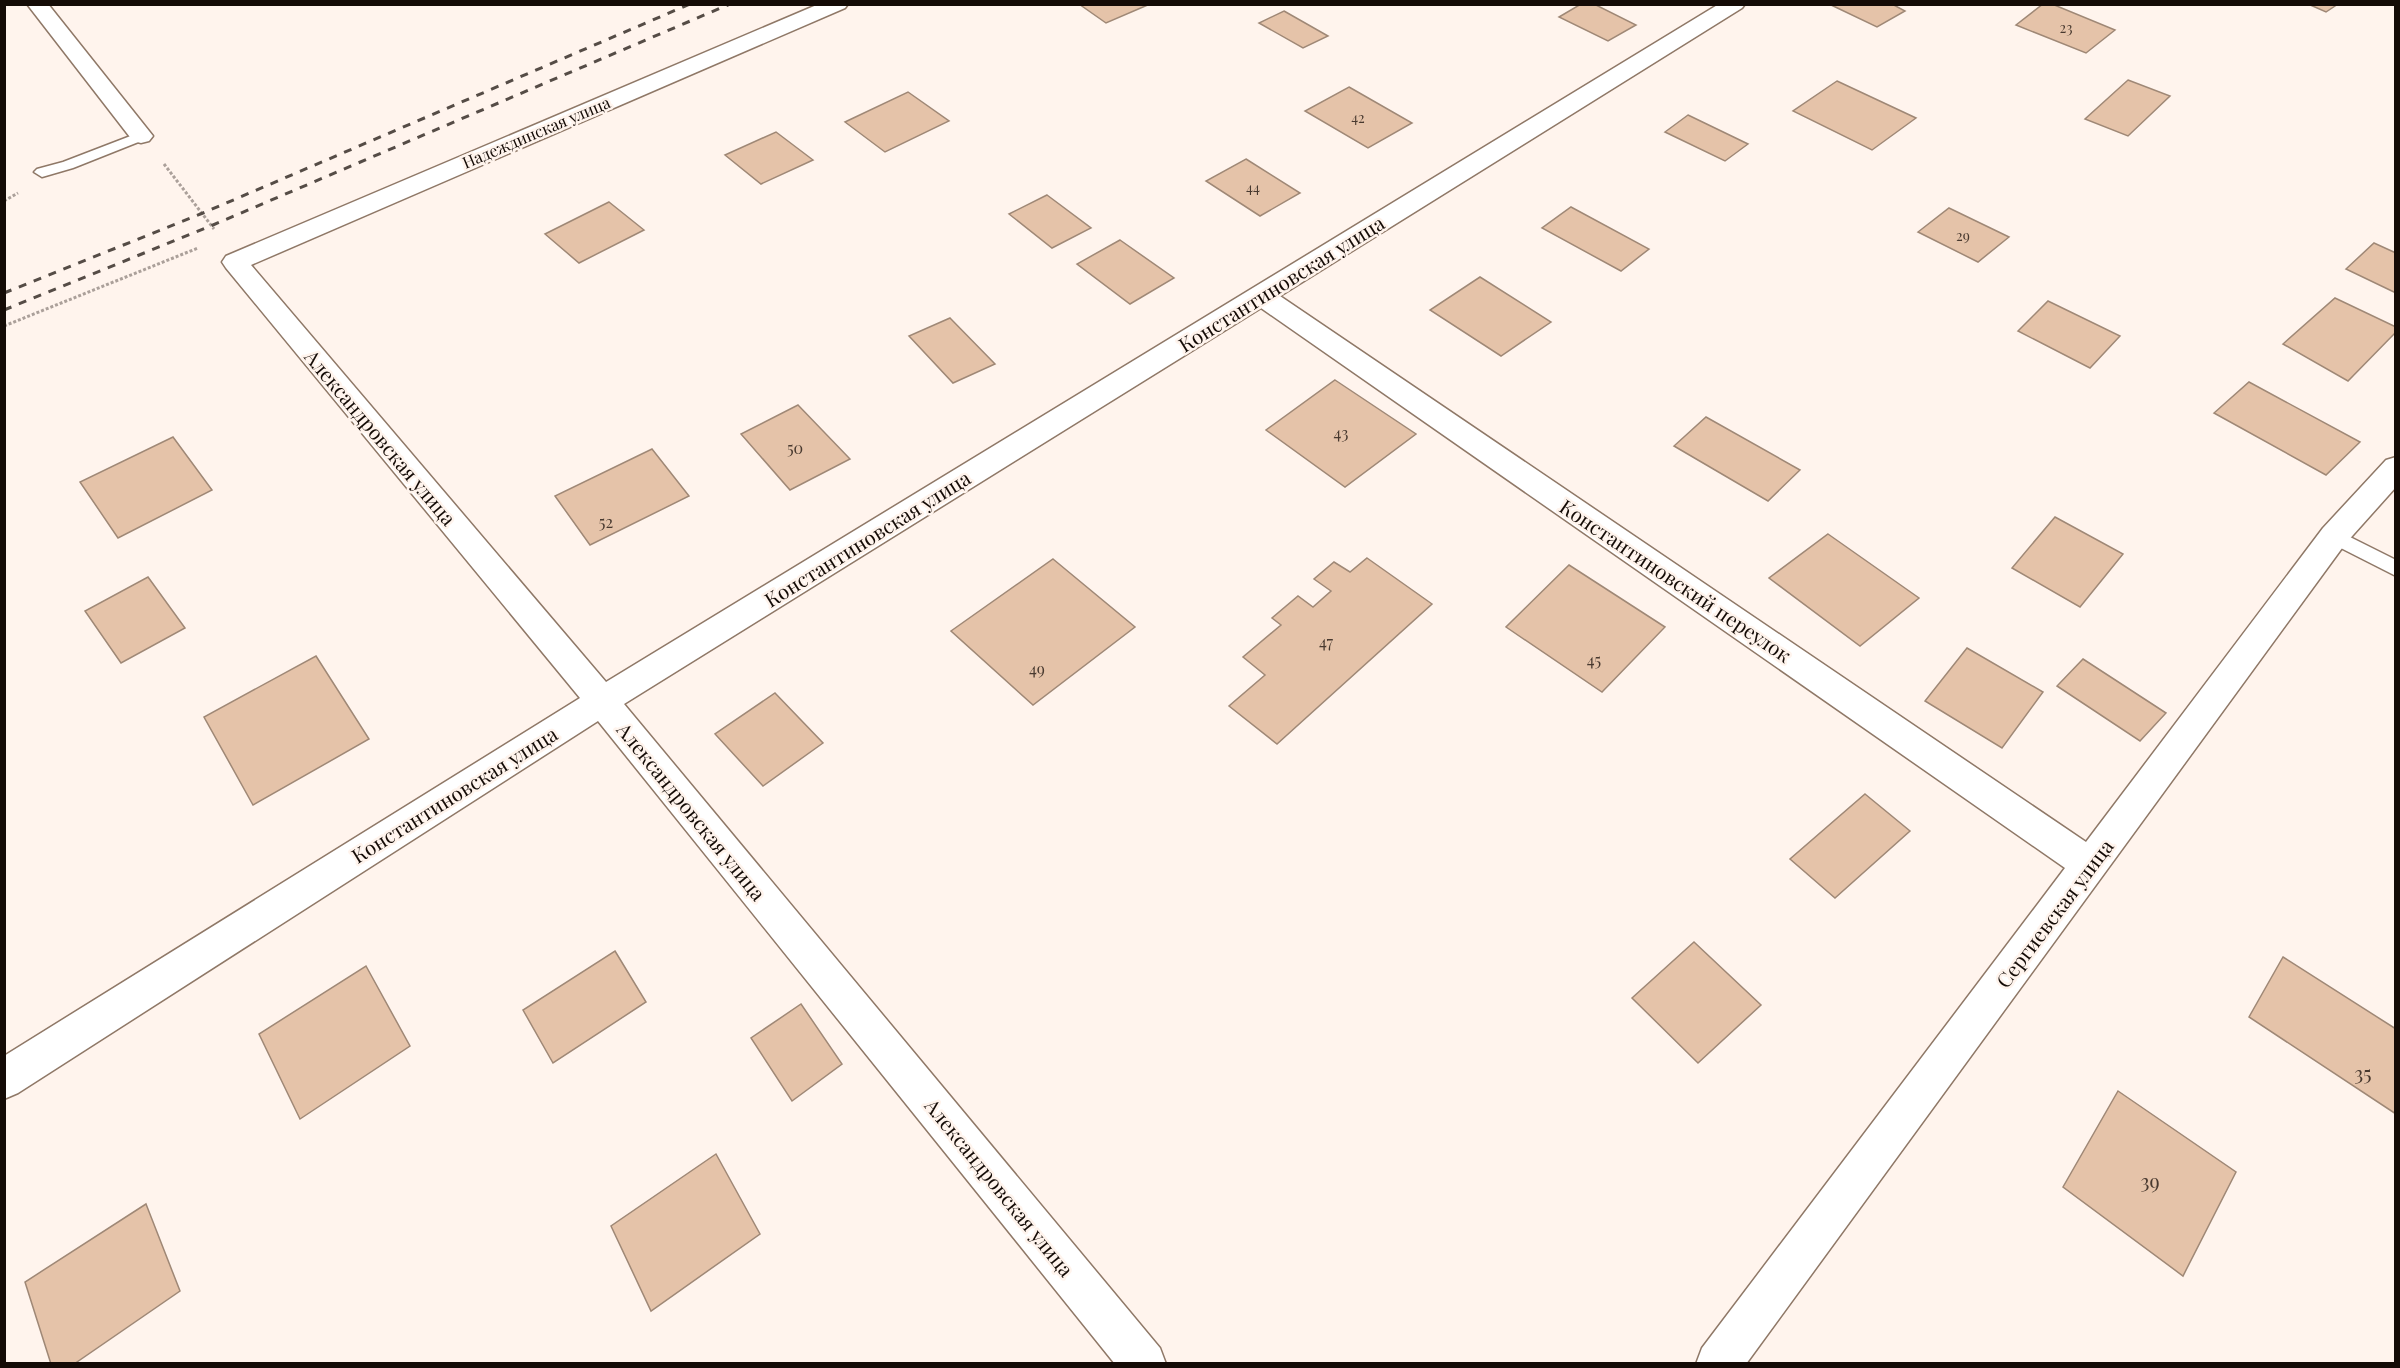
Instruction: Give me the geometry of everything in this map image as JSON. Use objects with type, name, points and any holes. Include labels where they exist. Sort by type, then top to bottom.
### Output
[{"type":"street","points":[[37,4],[141,136]]},
{"type":"street","name":"Надеждинская улица","points":[[221,253],[838,4]]},
{"type":"street","name":"Константиновская улица","points":[[4,1079],[602,701],[1735,4]]},
{"type":"street","name":"Александровская улица","points":[[221,253],[602,701],[1144,1364]]},
{"type":"street","name":"Константиновский переулок","points":[[1261,296],[2090,864]]},
{"type":"street","name":"Сергиевская улица","points":[[1718,1364],[2334,536],[2396,467]]},
{"type":"lane","points":[[42,172],[68,165],[141,136]]},
{"type":"lane","points":[[2334,536],[2396,569]]},
{"type":"path","points":[[158,157],[199,208]]},
{"type":"path","points":[[4,326],[221,253]]},
{"type":"building","points":[[1079,4],[1150,4],[1106,23]]},
{"type":"building","points":[[1581,4],[1594,4],[1636,25],[1608,41],[1559,17]]},
{"type":"building","points":[[1829,4],[1892,4],[1905,11],[1877,27]]},
{"type":"building","points":[[2043,4],[2052,4],[2115,30],[2086,53],[2016,25]]},
{"type":"building","points":[[2308,4],[2338,4],[2326,12]]},
{"type":"building","points":[[1284,11],[1328,36],[1303,48],[1259,23]]},
{"type":"building","points":[[2128,80],[2170,96],[2128,136],[2085,119]]},
{"type":"building","points":[[1837,81],[1916,118],[1872,150],[1793,111]]},
{"type":"building","points":[[1349,87],[1412,123],[1368,148],[1305,111]]},
{"type":"building","points":[[908,92],[949,121],[885,152],[845,122]]},
{"type":"building","points":[[1688,115],[1748,144],[1725,161],[1665,132]]},
{"type":"building","points":[[776,132],[813,160],[761,184],[725,155]]},
{"type":"building","points":[[1246,159],[1300,193],[1260,216],[1206,181]]},
{"type":"building","points":[[1047,195],[1091,228],[1052,248],[1009,214]]},
{"type":"building","points":[[609,202],[644,230],[579,263],[545,234]]},
{"type":"building","points":[[1571,207],[1649,249],[1621,271],[1542,228]]},
{"type":"building","points":[[1949,208],[2009,237],[1978,262],[1918,232]]},
{"type":"building","points":[[1120,240],[1174,278],[1130,304],[1077,264]]},
{"type":"building","points":[[2374,243],[2396,253],[2396,293],[2346,269]]},
{"type":"building","points":[[1480,277],[1551,322],[1501,356],[1430,310]]},
{"type":"building","points":[[2335,298],[2396,327],[2396,332],[2348,381],[2283,344]]},
{"type":"building","points":[[2048,301],[2120,336],[2090,368],[2018,331]]},
{"type":"building","points":[[950,318],[995,364],[953,383],[909,336]]},
{"type":"building","points":[[1335,380],[1416,434],[1345,487],[1266,430]]},
{"type":"building","points":[[2249,382],[2360,442],[2326,475],[2214,413]]},
{"type":"building","points":[[798,405],[850,459],[790,490],[741,434]]},
{"type":"building","points":[[1706,417],[1800,470],[1768,501],[1674,446]]},
{"type":"building","points":[[173,437],[212,490],[118,538],[80,482]]},
{"type":"building","points":[[652,449],[689,496],[590,545],[555,496]]},
{"type":"building","points":[[2055,517],[2123,554],[2080,607],[2012,568]]},
{"type":"building","points":[[1828,534],[1919,598],[1860,646],[1769,578]]},
{"type":"building","points":[[1367,558],[1432,604],[1277,744],[1229,706],[1265,675],[1243,657],[1281,625],[1272,618],[1298,596],[1313,607],[1331,591],[1314,579],[1334,562],[1350,572]]},
{"type":"building","points":[[1053,559],[1135,627],[1033,705],[951,631]]},
{"type":"building","points":[[1569,565],[1665,627],[1602,692],[1506,627]]},
{"type":"building","points":[[148,577],[185,628],[121,663],[85,611]]},
{"type":"building","points":[[1967,648],[2043,692],[2002,748],[1925,701]]},
{"type":"building","points":[[316,656],[369,739],[253,805],[204,717]]},
{"type":"building","points":[[2083,659],[2166,713],[2140,741],[2057,686]]},
{"type":"building","points":[[775,693],[823,743],[763,786],[715,734]]},
{"type":"building","points":[[1865,794],[1910,831],[1835,898],[1790,859]]},
{"type":"building","points":[[1694,942],[1761,1005],[1698,1063],[1632,998]]},
{"type":"building","points":[[615,951],[646,1002],[553,1063],[523,1010]]},
{"type":"building","points":[[2283,957],[2396,1029],[2396,1114],[2249,1017]]},
{"type":"building","points":[[366,966],[410,1046],[300,1119],[259,1034]]},
{"type":"building","points":[[801,1004],[842,1064],[792,1101],[751,1038]]},
{"type":"building","points":[[2118,1091],[2236,1172],[2183,1276],[2063,1187]]},
{"type":"building","points":[[716,1154],[760,1234],[651,1311],[611,1226]]},
{"type":"building","points":[[146,1204],[180,1291],[74,1364],[51,1364],[25,1282]]},
{"type":"railway","points":[[4,293],[203,213],[690,4]]},
{"type":"railway","points":[[4,310],[213,225],[730,4]]}]
